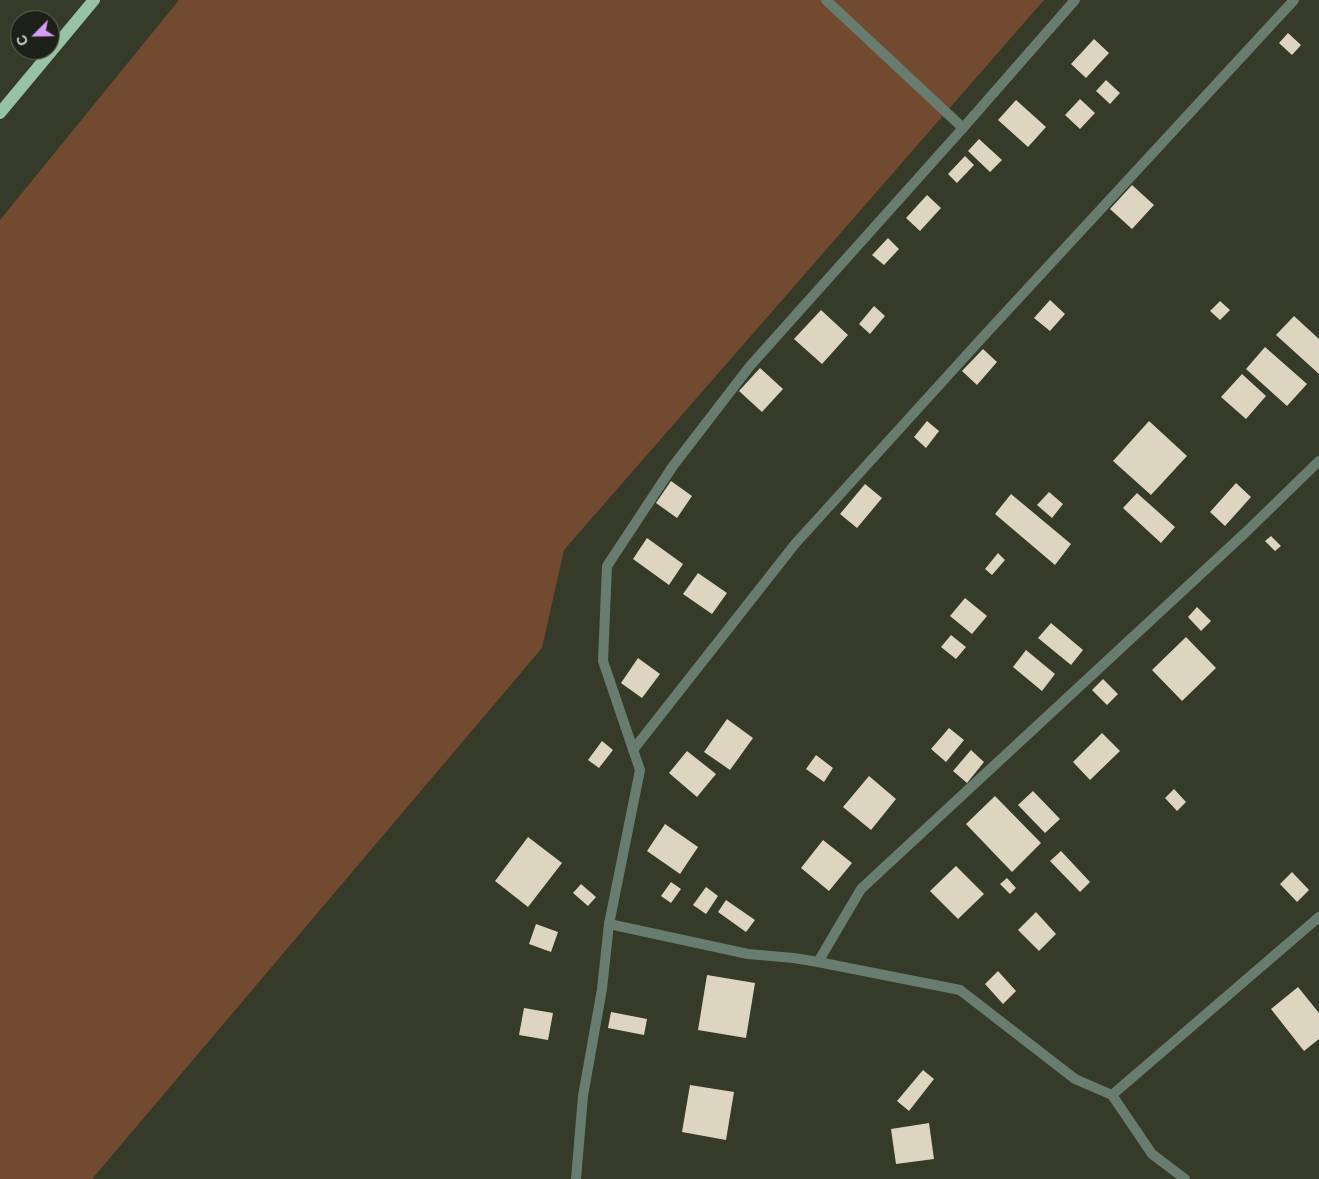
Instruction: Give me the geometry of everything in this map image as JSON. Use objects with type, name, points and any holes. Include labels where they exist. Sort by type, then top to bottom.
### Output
[{"type":"main road","points":[[0,113],[94,0]]},
{"type":"street","points":[[826,0],[963,128]]},
{"type":"street","points":[[576,1179],[583,1096],[602,989],[609,924],[640,770],[603,661],[607,566],[673,466],[750,366],[1075,0]]},
{"type":"street","points":[[633,750],[796,544],[980,339],[1294,0]]},
{"type":"street","points":[[818,962],[861,889],[1319,461]]},
{"type":"street","points":[[1112,1095],[1319,917]]},
{"type":"street","points":[[609,924],[748,954],[818,962],[960,990],[1075,1079],[1112,1095],[1152,1154],[1185,1179]]},
{"type":"shaded area","points":[[179,0],[1044,0],[564,550],[542,648],[92,1179],[0,1179],[0,220]]},
{"type":"building","points":[[1288,33],[1301,45],[1292,55],[1279,43]]},
{"type":"building","points":[[1094,39],[1109,53],[1086,78],[1071,64]]},
{"type":"building","points":[[1106,80],[1120,93],[1110,104],[1096,91]]},
{"type":"building","points":[[1080,99],[1095,113],[1080,129],[1065,115]]},
{"type":"building","points":[[1016,100],[1046,127],[1028,147],[998,120]]},
{"type":"building","points":[[979,139],[1002,160],[990,172],[968,151]]},
{"type":"building","points":[[965,156],[974,165],[957,183],[948,174]]},
{"type":"building","points":[[1132,185],[1154,205],[1132,229],[1110,209]]},
{"type":"building","points":[[927,195],[941,208],[920,231],[906,218]]},
{"type":"building","points":[[888,238],[899,249],[884,265],[872,255]]},
{"type":"building","points":[[1050,300],[1065,314],[1050,331],[1034,318]]},
{"type":"building","points":[[1220,301],[1230,310],[1220,320],[1210,311]]},
{"type":"building","points":[[874,306],[885,316],[870,334],[859,324]]},
{"type":"building","points":[[821,310],[848,335],[822,364],[794,339]]},
{"type":"building","points":[[1294,316],[1319,339],[1319,374],[1276,335]]},
{"type":"building","points":[[1265,347],[1307,384],[1287,406],[1246,369]]},
{"type":"building","points":[[983,349],[997,362],[977,385],[962,371]]},
{"type":"building","points":[[760,368],[783,389],[762,412],[739,391]]},
{"type":"building","points":[[1242,374],[1266,396],[1246,419],[1221,397]]},
{"type":"building","points":[[927,421],[939,431],[926,448],[914,437]]},
{"type":"building","points":[[1149,421],[1187,456],[1151,495],[1113,461]]},
{"type":"building","points":[[671,481],[692,496],[677,518],[656,503]]},
{"type":"building","points":[[1236,483],[1251,497],[1225,526],[1210,512]]},
{"type":"building","points":[[865,484],[882,498],[857,528],[840,514]]},
{"type":"building","points":[[1049,492],[1063,504],[1052,518],[1037,505]]},
{"type":"building","points":[[1137,493],[1175,527],[1161,543],[1123,508]]},
{"type":"building","points":[[1011,494],[1071,544],[1055,565],[995,514]]},
{"type":"building","points":[[1271,536],[1281,546],[1275,551],[1265,541]]},
{"type":"building","points":[[647,538],[683,564],[669,585],[633,559]]},
{"type":"building","points":[[998,553],[1005,560],[992,575],[985,569]]},
{"type":"building","points":[[698,573],[727,593],[712,614],[683,594]]},
{"type":"building","points":[[965,598],[987,616],[972,634],[950,616]]},
{"type":"building","points":[[1197,607],[1211,621],[1201,631],[1188,617]]},
{"type":"building","points":[[1051,623],[1083,650],[1071,665],[1038,638]]},
{"type":"building","points":[[951,635],[966,647],[956,659],[941,647]]},
{"type":"building","points":[[1186,637],[1216,668],[1182,701],[1152,670]]},
{"type":"building","points":[[1026,650],[1055,674],[1042,691],[1013,667]]},
{"type":"building","points":[[638,658],[660,674],[642,698],[621,683]]},
{"type":"building","points":[[1103,679],[1118,694],[1107,705],[1092,690]]},
{"type":"building","points":[[727,719],[753,738],[730,770],[704,752]]},
{"type":"building","points":[[949,728],[964,740],[946,762],[931,749]]},
{"type":"building","points":[[1102,733],[1120,751],[1090,780],[1073,762]]},
{"type":"building","points":[[602,741],[613,750],[599,768],[588,760]]},
{"type":"building","points":[[971,750],[984,762],[967,783],[953,771]]},
{"type":"building","points":[[687,751],[716,774],[697,797],[669,773]]},
{"type":"building","points":[[816,755],[833,768],[824,782],[806,769]]},
{"type":"building","points":[[869,776],[896,799],[871,830],[843,807]]},
{"type":"building","points":[[1174,789],[1186,802],[1177,811],[1165,798]]},
{"type":"building","points":[[1033,791],[1060,819],[1045,833],[1018,805]]},
{"type":"building","points":[[995,796],[1041,843],[1012,872],[966,824]]},
{"type":"building","points":[[665,824],[698,847],[680,874],[647,851]]},
{"type":"building","points":[[528,837],[562,863],[528,907],[495,881]]},
{"type":"building","points":[[823,840],[852,863],[829,891],[801,868]]},
{"type":"building","points":[[1061,851],[1090,882],[1080,892],[1050,861]]},
{"type":"building","points":[[956,866],[984,894],[958,919],[930,891]]},
{"type":"building","points":[[1292,872],[1309,890],[1297,902],[1280,884]]},
{"type":"building","points":[[1007,878],[1016,888],[1010,894],[1000,884]]},
{"type":"building","points":[[671,882],[681,889],[671,903],[661,896]]},
{"type":"building","points":[[581,884],[596,897],[588,906],[573,893]]},
{"type":"building","points":[[706,887],[718,896],[706,914],[693,905]]},
{"type":"building","points":[[726,900],[755,920],[746,932],[718,912]]},
{"type":"building","points":[[1036,912],[1056,934],[1039,951],[1018,930]]},
{"type":"building","points":[[536,924],[558,932],[551,952],[529,944]]},
{"type":"building","points":[[998,971],[1016,991],[1003,1004],[985,984]]},
{"type":"building","points":[[707,975],[755,983],[746,1038],[698,1030]]},
{"type":"building","points":[[1298,987],[1319,1013],[1319,1039],[1304,1051],[1271,1009]]},
{"type":"building","points":[[524,1008],[553,1013],[548,1040],[519,1035]]},
{"type":"building","points":[[611,1012],[647,1019],[644,1035],[608,1028]]},
{"type":"building","points":[[923,1070],[934,1079],[909,1111],[897,1101]]},
{"type":"building","points":[[690,1085],[734,1092],[726,1140],[682,1132]]},
{"type":"building","points":[[929,1123],[934,1159],[896,1164],[891,1129]]}]
